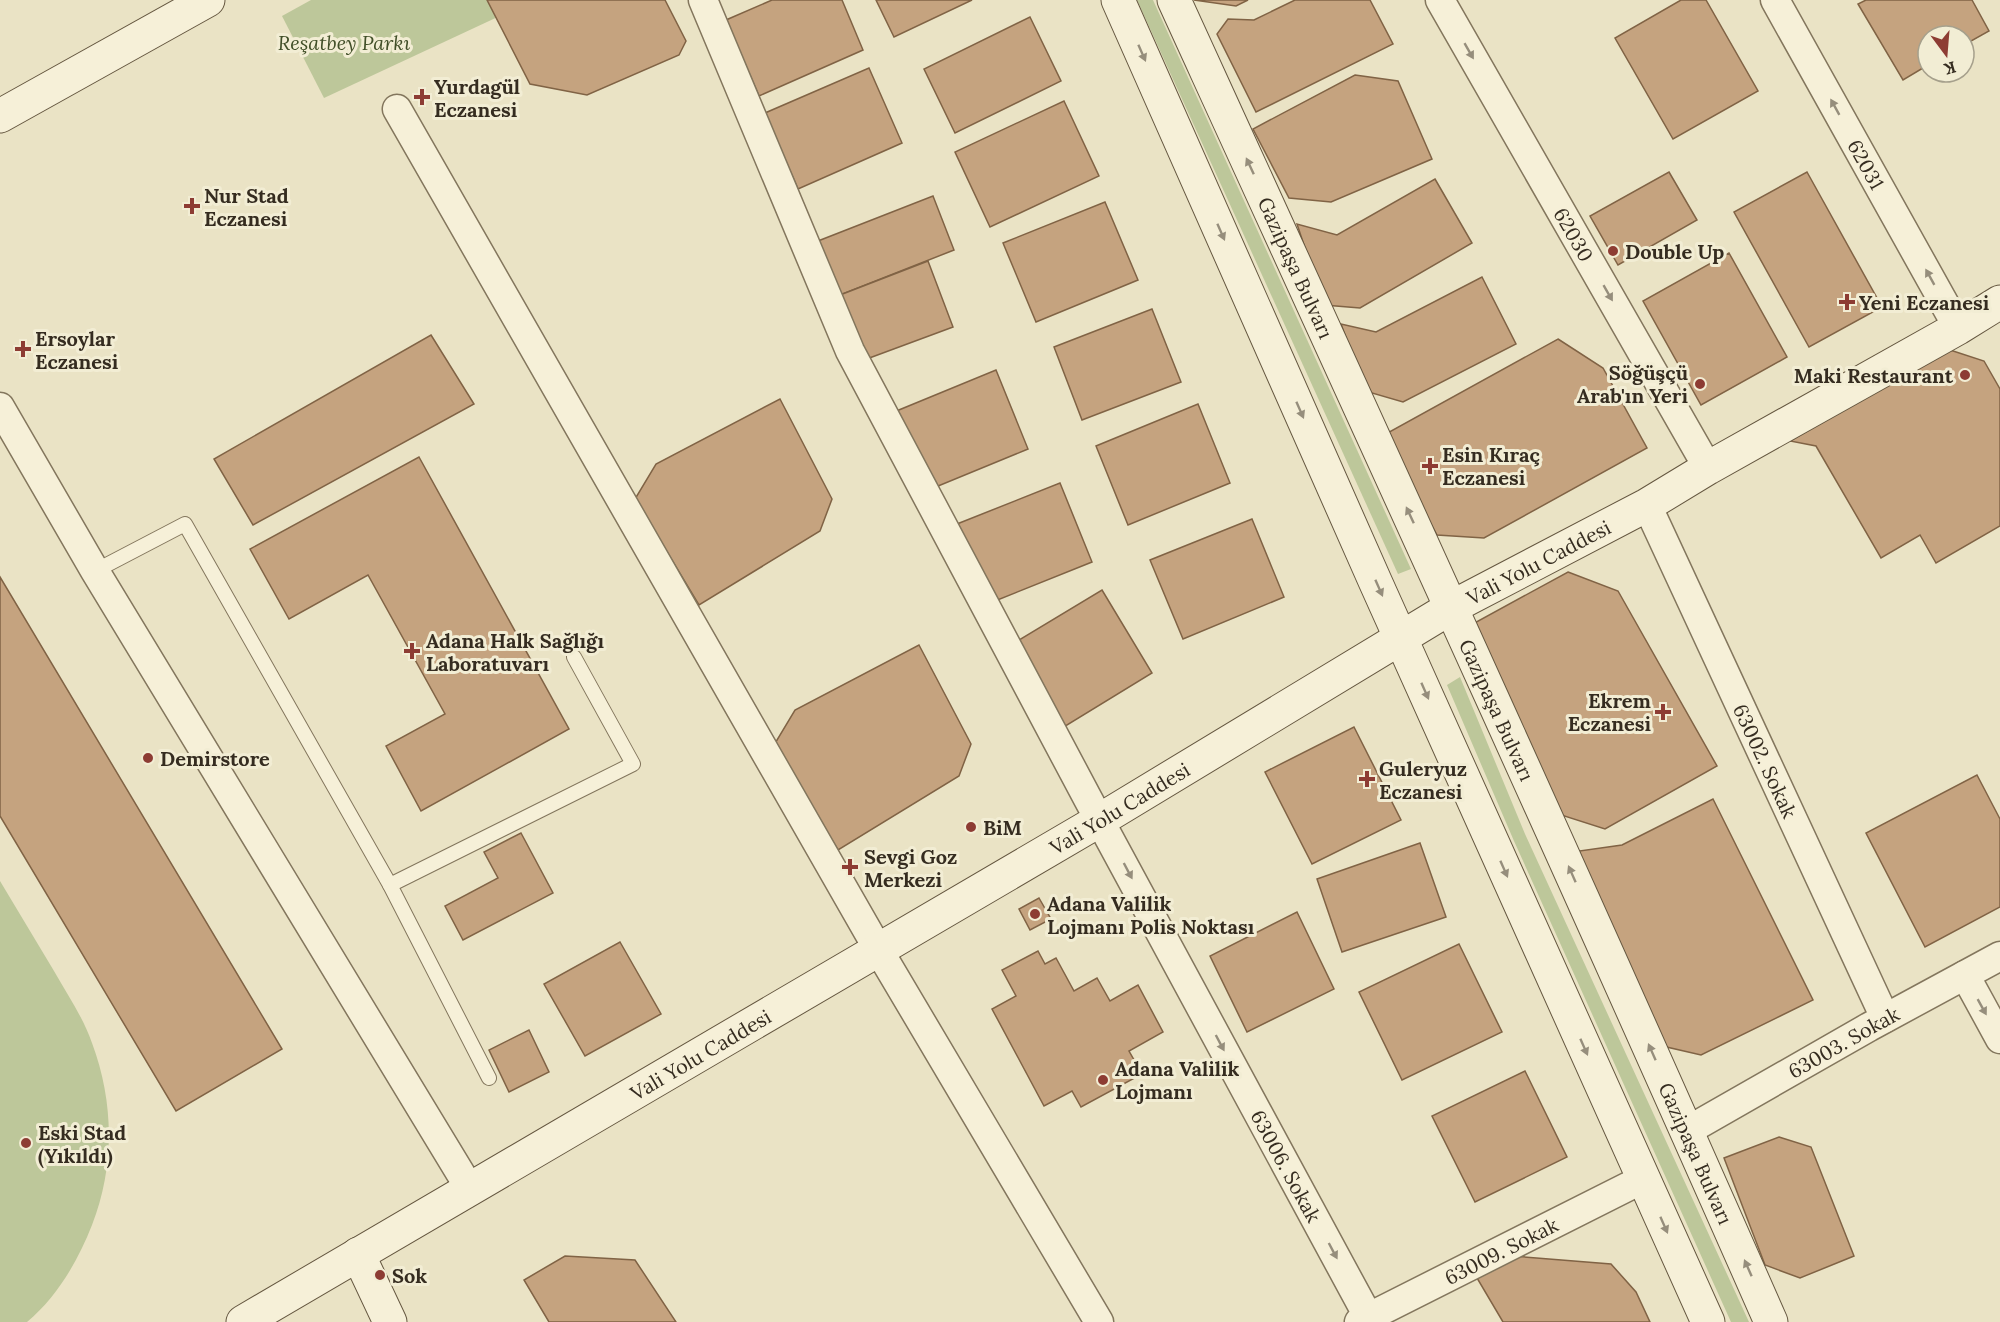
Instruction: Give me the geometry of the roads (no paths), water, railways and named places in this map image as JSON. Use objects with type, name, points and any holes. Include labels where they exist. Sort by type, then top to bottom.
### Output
[{"type":"main road","points":[[0,116],[208,0]]},
{"type":"main road","points":[[1118,0],[1708,1322]]},
{"type":"main road","name":"Gazipaşa Bulvarı","points":[[1174,0],[1452,607],[1772,1322]]},
{"type":"main road","name":"Vali Yolu Caddesi","points":[[243,1322],[1100,820],[1452,607],[1647,505],[2000,302]]},
{"type":"main road","points":[[358,1254],[390,1322]]},
{"type":"street","name":"63006. Sokak","points":[[703,0],[850,351],[1366,1320]]},
{"type":"street","name":"62030","points":[[1440,0],[1708,468]]},
{"type":"street","name":"62031","points":[[1775,0],[1958,328]]},
{"type":"street","points":[[397,109],[878,949],[1099,1322]]},
{"type":"street","points":[[0,407],[95,571],[470,1189]]},
{"type":"street","name":"63002. Sokak","points":[[1647,505],[1885,1018]]},
{"type":"street","name":"63003. Sokak","points":[[1688,1131],[1885,1018],[2000,956]]},
{"type":"street","points":[[1965,975],[2000,1039]]},
{"type":"street","name":"63009. Sokak","points":[[1366,1320],[1643,1179]]},
{"type":"lane","points":[[95,571],[185,524],[390,885],[489,1078]]},
{"type":"lane","points":[[390,885],[633,764],[573,657]]},
{"type":"place","name":"Yurdagül Eczanesi","points":[[422,97]]},
{"type":"place","name":"Nur Stad Eczanesi","points":[[192,206]]},
{"type":"place","name":"Double Up","points":[[1613,251]]},
{"type":"place","name":"Yeni Eczanesi","points":[[1847,302]]},
{"type":"place","name":"Ersoylar Eczanesi","points":[[23,349]]},
{"type":"place","name":"Maki Restaurant","points":[[1965,375]]},
{"type":"place","name":"Söğüşçü Arab'ın Yeri","points":[[1700,384]]},
{"type":"place","name":"Esin Kıraç Eczanesi","points":[[1430,466]]},
{"type":"place","name":"Adana Halk Sağlığı Laboratuvarı","points":[[412,651]]},
{"type":"place","name":"Ekrem Eczanesi","points":[[1663,712]]},
{"type":"place","name":"Demirstore","points":[[148,758]]},
{"type":"place","name":"Guleryuz Eczanesi","points":[[1367,779]]},
{"type":"place","name":"BiM","points":[[971,827]]},
{"type":"place","name":"Sevgi Goz Merkezi","points":[[850,867]]},
{"type":"place","name":"Adana Valilik Lojmanı Polis Noktası","points":[[1035,914]]},
{"type":"place","name":"Adana Valilik Lojmanı","points":[[1103,1080]]},
{"type":"place","name":"Eski Stad (Yıkıldı)","points":[[26,1143]]},
{"type":"place","name":"Sok","points":[[380,1275]]},
{"type":"park label","name":"Reşatbey Parkı","points":[[344,42]]}]
